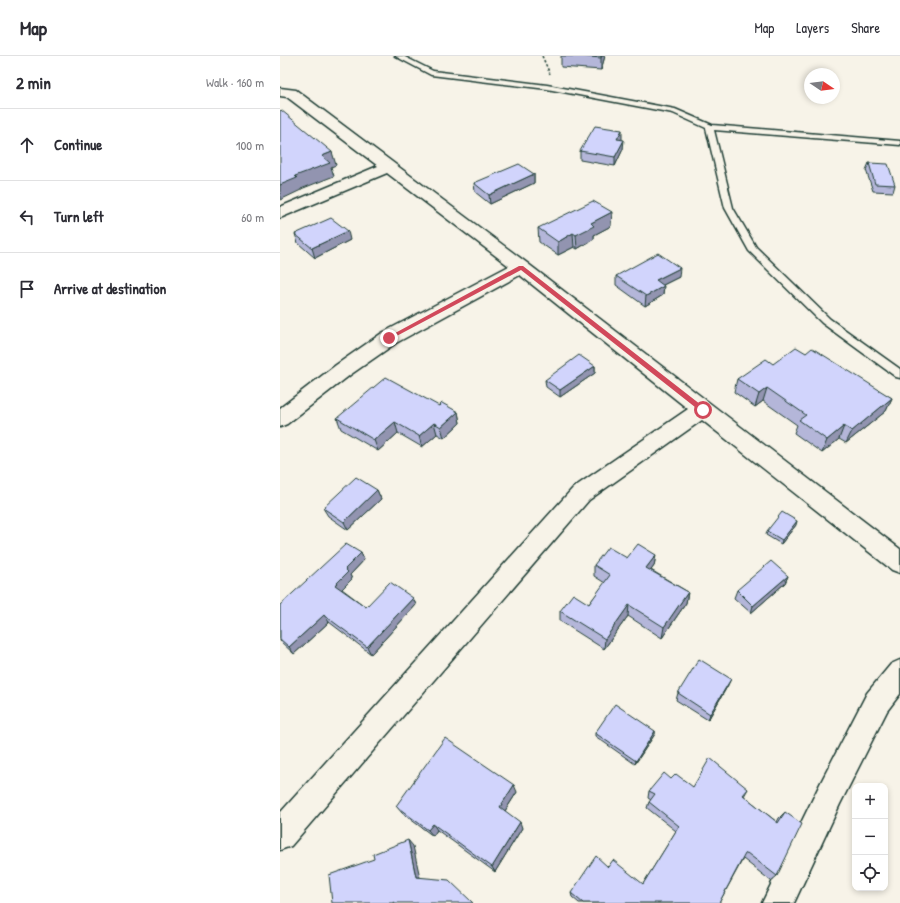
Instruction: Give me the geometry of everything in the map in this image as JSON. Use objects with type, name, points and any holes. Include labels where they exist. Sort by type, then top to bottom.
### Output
[{"type":"street","points":[[280,92],[291,93],[521,268],[900,563]]},
{"type":"street","points":[[280,213],[388,167]]},
{"type":"street","points":[[280,419],[343,370],[389,338],[521,268]]},
{"type":"street","points":[[280,835],[581,494],[703,410]]},
{"type":"street","points":[[778,903],[830,794],[877,702],[900,673]]},
{"type":"lane","points":[[398,56],[431,73],[547,87],[675,111],[710,126],[900,143]]},
{"type":"lane","points":[[710,126],[729,208],[752,249],[826,321],[900,374]]},
{"type":"path","points":[[542,56],[552,78],[547,87]]},
{"type":"building","points":[[579,56],[601,56],[601,58]]},
{"type":"building","points":[[281,110],[332,152],[322,156],[330,163],[295,176],[297,178],[280,185],[280,111]]},
{"type":"building","points":[[595,126],[622,130],[617,139],[624,140],[615,157],[580,151]]},
{"type":"building","points":[[869,163],[888,164],[895,185],[875,184]]},
{"type":"building","points":[[519,164],[534,174],[489,195],[474,183]]},
{"type":"building","points":[[593,201],[612,212],[591,223],[594,226],[576,235],[573,233],[558,242],[538,228]]},
{"type":"building","points":[[331,218],[348,231],[312,248],[295,234]]},
{"type":"building","points":[[658,253],[680,268],[656,280],[664,286],[646,296],[616,276]]},
{"type":"building","points":[[796,347],[806,353],[812,348],[892,398],[852,431],[844,426],[827,440],[799,420],[806,415],[767,388],[759,394],[737,379],[766,359],[773,364]]},
{"type":"building","points":[[579,355],[595,366],[560,390],[545,380]]},
{"type":"building","points":[[386,377],[439,406],[442,403],[458,412],[441,427],[434,423],[419,436],[395,422],[374,440],[337,418]]},
{"type":"building","points":[[356,477],[377,490],[344,522],[323,508]]},
{"type":"building","points":[[782,512],[797,521],[782,540],[767,531]]},
{"type":"building","points":[[346,544],[361,553],[345,569],[348,572],[335,585],[366,607],[390,582],[413,598],[367,647],[324,615],[289,647],[280,639],[280,605]]},
{"type":"building","points":[[638,544],[656,555],[646,568],[688,592],[664,627],[629,605],[605,639],[560,611],[573,594],[589,604],[610,575],[594,565],[608,547],[627,558]]},
{"type":"building","points":[[771,561],[788,576],[753,606],[737,590]]},
{"type":"building","points":[[699,659],[731,679],[710,714],[678,693]]},
{"type":"building","points":[[615,704],[655,731],[636,761],[595,733]]},
{"type":"building","points":[[445,738],[514,785],[500,807],[520,822],[492,867],[433,824],[428,830],[396,806]]},
{"type":"building","points":[[710,758],[748,789],[743,795],[778,823],[785,812],[802,824],[777,876],[747,853],[745,854],[719,903],[583,903],[571,893],[596,856],[608,867],[613,860],[643,884],[679,826],[649,802],[655,794],[649,791],[664,773],[671,779],[676,774],[693,787]]},
{"type":"building","points":[[408,840],[416,877],[449,880],[473,903],[332,903],[329,875],[374,859],[373,854]]},
{"type":"route","points":[[389,338],[521,268],[703,410]]}]
